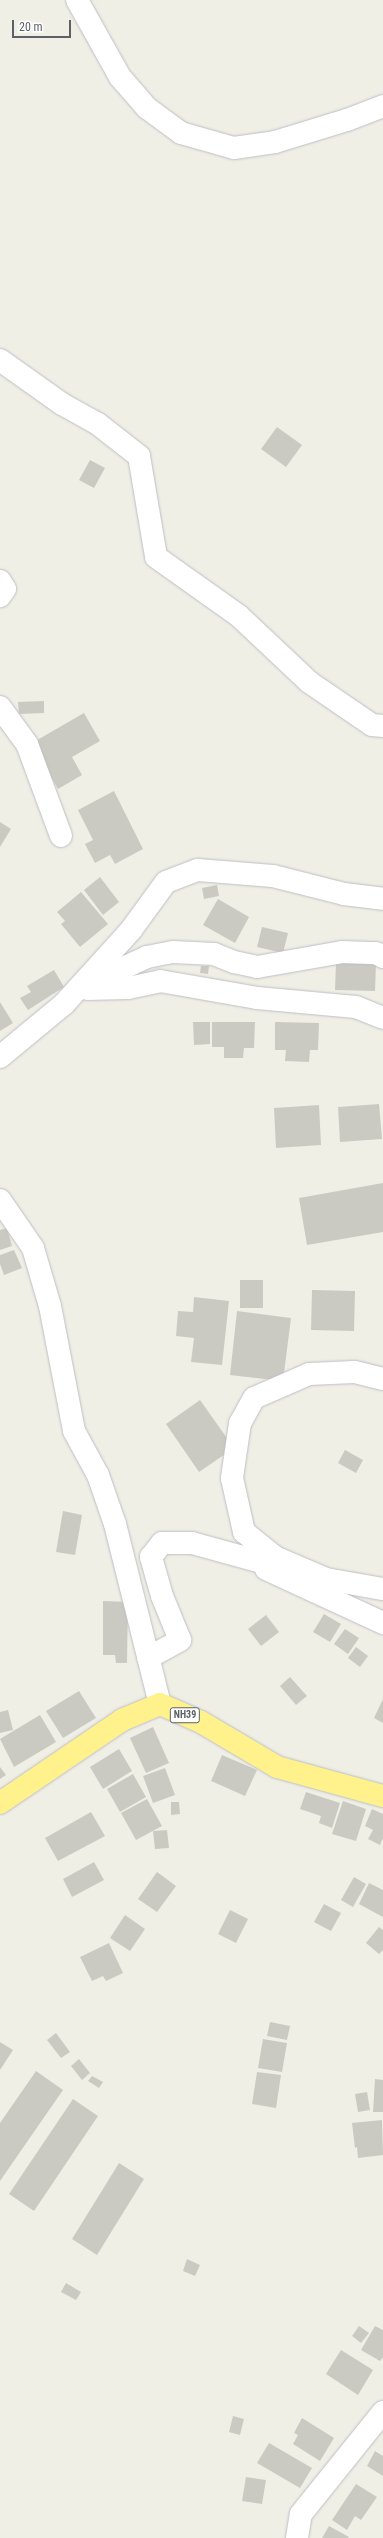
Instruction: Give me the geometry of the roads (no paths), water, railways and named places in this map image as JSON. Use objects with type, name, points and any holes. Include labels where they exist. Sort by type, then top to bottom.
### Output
[{"type":"highway","name":"NH39","points":[[0,1803],[122,1720],[160,1704],[201,1722],[276,1767],[383,1796]]},
{"type":"street","points":[[77,0],[120,77],[147,108],[181,133],[234,148],[275,142],[347,120],[383,106]]},
{"type":"street","points":[[0,360],[62,404],[98,424],[139,456],[156,557],[239,616],[309,682],[372,725],[383,726]]},
{"type":"street","points":[[0,581],[5,589],[0,596]]},
{"type":"street","points":[[0,707],[27,744],[61,836]]},
{"type":"street","points":[[0,1057],[64,1004],[131,930],[166,882],[198,870],[273,876],[344,894],[383,899]]},
{"type":"street","points":[[78,989],[147,957],[173,952],[214,954],[234,962],[257,967],[342,952],[376,953],[383,957]]},
{"type":"street","points":[[78,989],[128,988],[160,981],[257,998],[356,1007],[383,1018]]},
{"type":"street","points":[[0,1200],[33,1248],[50,1306],[74,1431],[98,1476],[116,1524],[160,1704]]},
{"type":"street","points":[[326,1579],[275,1557],[244,1532],[232,1478],[240,1423],[254,1398],[309,1374],[354,1372],[383,1378]]},
{"type":"street","points":[[148,1658],[180,1640],[162,1596],[151,1557],[162,1543],[192,1543],[326,1579],[383,1589]]},
{"type":"street","points":[[238,1556],[383,1623]]},
{"type":"street","points":[[297,2538],[301,2514],[383,2412]]}]
